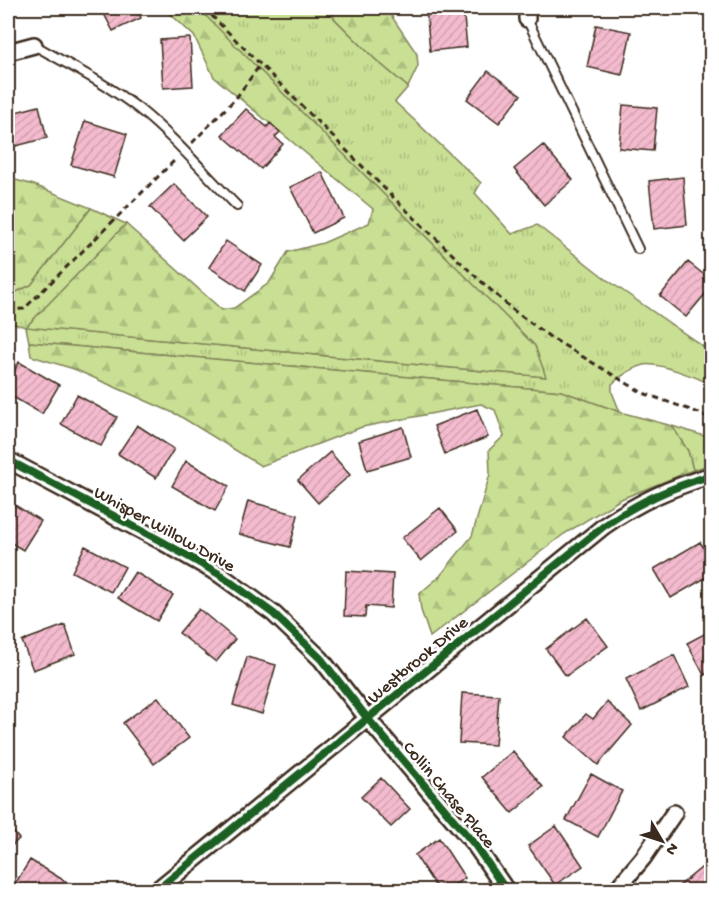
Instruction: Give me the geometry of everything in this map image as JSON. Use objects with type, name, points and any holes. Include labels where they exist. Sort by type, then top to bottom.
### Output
[{"type":"street","points":[[8,52],[34,45]]},
{"type":"street","name":"Whisper Willow Drive","points":[[8,460],[160,541],[245,591],[293,631],[321,659],[368,719]]},
{"type":"street","name":"Westbrook Drive","points":[[157,891],[604,526],[654,495],[711,475]]},
{"type":"street","name":"Collin Chase Place","points":[[368,719],[475,845],[506,891]]},
{"type":"street","points":[[616,891],[643,858],[674,813]]},
{"type":"lane","points":[[527,13],[638,249]]},
{"type":"lane","points":[[34,45],[113,91],[139,109],[237,206]]},
{"type":"path","points":[[204,8],[473,274],[513,310],[550,337],[643,393],[702,414],[711,420]]},
{"type":"path","points":[[8,310],[24,309],[184,152],[236,98],[260,65]]},
{"type":"green space","points":[[164,8],[198,8],[535,346],[546,377],[26,327],[126,224],[222,310],[234,308],[269,283],[288,252],[323,243],[369,223],[373,209],[214,77],[194,36]]},
{"type":"green space","points":[[195,8],[331,8],[334,18],[376,60],[408,87],[395,102],[481,183],[475,193],[512,234],[537,225],[606,279],[711,352],[711,384],[668,368],[640,366],[627,372],[612,384],[612,392],[620,412],[561,391],[29,342],[26,327],[8,322],[8,293],[14,293],[31,285],[91,208],[126,224],[27,327],[545,377],[535,346]]},
{"type":"green space","points":[[331,8],[389,8],[388,11],[417,54],[418,66],[408,87],[376,60],[334,18]]},
{"type":"green space","points":[[8,178],[34,185],[91,208],[31,285],[14,293],[8,293]]},
{"type":"green space","points":[[29,342],[561,391],[620,412],[672,426],[688,451],[693,470],[621,499],[564,534],[430,637],[421,610],[419,594],[440,576],[472,536],[490,474],[489,450],[504,436],[495,410],[481,404],[362,427],[261,466],[178,415],[74,369],[31,356]]},
{"type":"green space","points":[[672,426],[711,438],[711,464],[693,470],[688,451]]},
{"type":"building","points":[[101,8],[136,8],[141,18],[113,31]]},
{"type":"building","points":[[426,8],[463,8],[467,47],[430,51]]},
{"type":"building","points":[[596,25],[631,32],[622,75],[587,67]]},
{"type":"building","points":[[190,38],[193,86],[163,88],[160,40]]},
{"type":"building","points":[[488,71],[521,95],[499,123],[467,99]]},
{"type":"building","points":[[623,105],[657,108],[653,151],[619,148]]},
{"type":"building","points":[[39,106],[47,138],[8,148],[8,114]]},
{"type":"building","points":[[246,109],[267,127],[270,123],[280,132],[275,137],[283,144],[261,169],[222,135]]},
{"type":"building","points":[[85,121],[127,134],[114,177],[71,165]]},
{"type":"building","points":[[543,145],[573,180],[544,205],[514,169]]},
{"type":"building","points":[[322,172],[344,218],[313,233],[290,187]]},
{"type":"building","points":[[683,177],[687,225],[654,229],[649,181]]},
{"type":"building","points":[[174,184],[207,217],[183,240],[150,207]]},
{"type":"building","points":[[226,241],[262,265],[245,291],[209,267]]},
{"type":"building","points":[[688,262],[712,281],[712,286],[686,317],[660,296]]},
{"type":"building","points":[[19,362],[59,385],[42,414],[8,394],[8,383]]},
{"type":"building","points":[[77,395],[117,417],[101,446],[61,424]]},
{"type":"building","points":[[477,409],[488,437],[445,454],[434,426]]},
{"type":"building","points":[[137,425],[174,449],[156,478],[118,454]]},
{"type":"building","points":[[403,427],[411,457],[367,470],[359,441]]},
{"type":"building","points":[[330,452],[350,475],[318,503],[298,480]]},
{"type":"building","points":[[186,461],[229,486],[215,511],[172,486]]},
{"type":"building","points":[[8,501],[41,521],[23,550],[8,541]]},
{"type":"building","points":[[248,501],[298,515],[290,547],[239,534]]},
{"type":"building","points":[[440,508],[458,531],[421,561],[402,538]]},
{"type":"building","points":[[700,542],[712,561],[712,574],[671,598],[654,569]]},
{"type":"building","points":[[85,546],[125,567],[111,592],[72,572]]},
{"type":"building","points":[[346,571],[393,574],[391,608],[366,606],[365,617],[344,616]]},
{"type":"building","points":[[135,572],[173,595],[157,621],[118,598]]},
{"type":"building","points":[[199,609],[235,639],[216,662],[179,633]]},
{"type":"building","points":[[587,618],[608,646],[566,676],[546,649]]},
{"type":"building","points":[[65,625],[75,654],[33,670],[22,641]]},
{"type":"building","points":[[712,630],[712,671],[704,675],[687,643]]},
{"type":"building","points":[[674,655],[689,687],[641,711],[626,679]]},
{"type":"building","points":[[247,657],[276,665],[262,714],[233,705]]},
{"type":"building","points":[[462,693],[499,695],[495,745],[459,743]]},
{"type":"building","points":[[158,697],[189,738],[154,764],[123,723]]},
{"type":"building","points":[[607,702],[632,725],[598,765],[566,737],[586,714],[593,719]]},
{"type":"building","points":[[513,751],[543,787],[512,813],[482,777]]},
{"type":"building","points":[[591,774],[622,791],[598,837],[566,820]]},
{"type":"building","points":[[381,778],[410,809],[391,827],[361,797]]},
{"type":"building","points":[[8,825],[19,839],[8,849]]},
{"type":"building","points":[[556,826],[583,866],[555,885],[528,846]]},
{"type":"building","points":[[439,838],[465,878],[446,890],[438,890],[415,855]]},
{"type":"building","points":[[712,859],[712,890],[680,890],[678,887]]},
{"type":"building","points":[[30,860],[75,887],[73,890],[11,890]]},
{"type":"cycle path","points":[[8,460],[219,574],[274,614],[321,659],[368,719],[475,845],[506,890]]},
{"type":"cycle path","points":[[157,890],[604,526],[656,496],[712,475]]}]
